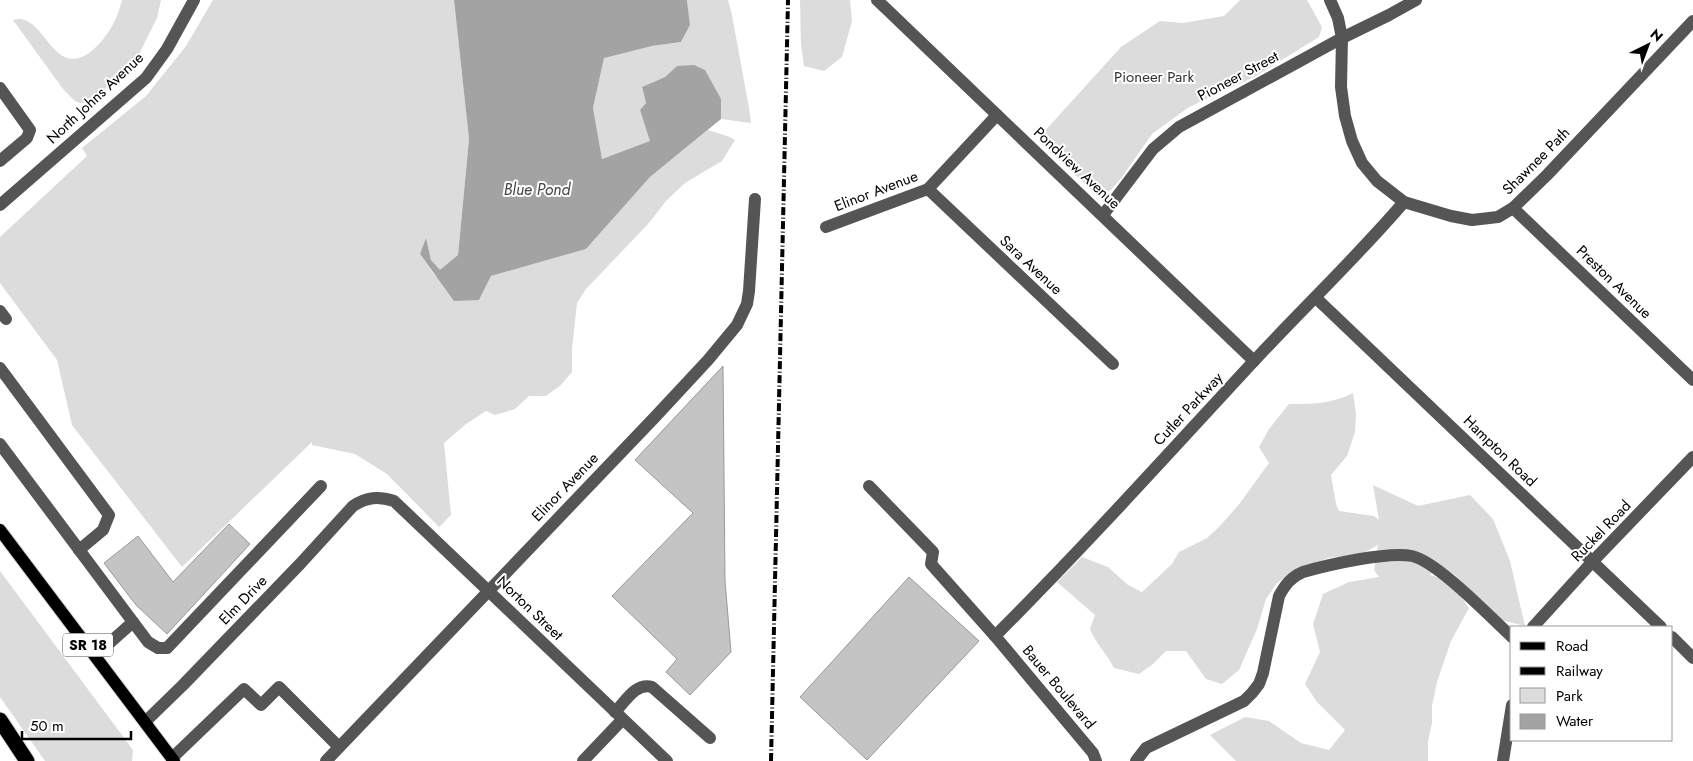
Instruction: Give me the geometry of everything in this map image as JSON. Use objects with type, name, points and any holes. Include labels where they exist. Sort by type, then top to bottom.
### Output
[{"type":"highway","points":[[0,720],[27,761]]},
{"type":"main road","name":"SR 18","points":[[0,530],[96,655],[173,760]]},
{"type":"street","name":"Pondview Avenue","points":[[877,0],[1103,214],[1254,361]]},
{"type":"street","name":"Shawnee Path","points":[[1330,0],[1338,18],[1342,38],[1341,86],[1345,116],[1352,141],[1368,172],[1404,202],[1451,216],[1472,220],[1498,217],[1513,208],[1693,21]]},
{"type":"street","name":"Pioneer Street","points":[[1103,214],[1153,148],[1179,127],[1416,0]]},
{"type":"street","name":"North Johns Avenue","points":[[0,205],[146,78],[167,49],[190,2]]},
{"type":"street","points":[[0,88],[30,130],[27,138],[0,161]]},
{"type":"street","name":"Elinor Avenue","points":[[826,227],[928,190],[997,115]]},
{"type":"street","name":"Sara Avenue","points":[[928,190],[1113,364]]},
{"type":"street","name":"Elinor Avenue","points":[[326,761],[655,417],[708,360],[737,325],[747,304],[749,291],[755,200]]},
{"type":"street","name":"Cutler Parkway","points":[[995,636],[1195,426],[1254,361],[1370,241],[1404,202]]},
{"type":"street","name":"Preston Avenue","points":[[1513,208],[1693,380]]},
{"type":"street","name":"Hampton Road","points":[[1316,298],[1660,626]]},
{"type":"street","points":[[0,368],[109,515],[103,530],[79,550]]},
{"type":"street","points":[[0,444],[148,642],[158,648],[167,648],[321,486]]},
{"type":"street","name":"Ruckel Road","points":[[1534,626],[1592,561],[1693,457]]},
{"type":"street","name":"Bauer Boulevard","points":[[869,486],[933,552],[931,564],[995,636],[1093,753],[1096,761]]},
{"type":"street","name":"Norton Street","points":[[362,499],[382,497],[394,501],[666,761]]},
{"type":"street","name":"Elm Drive","points":[[145,722],[183,686],[345,514],[362,499]]},
{"type":"street","points":[[1136,761],[1146,748],[1188,726],[1233,706],[1252,693],[1264,673],[1279,596],[1288,582],[1303,572],[1385,556],[1412,556],[1423,561],[1455,584],[1510,635]]},
{"type":"street","points":[[96,655],[133,622]]},
{"type":"street","points":[[1673,638],[1693,658]]},
{"type":"street","points":[[583,761],[638,688],[646,685],[652,687],[710,738]]},
{"type":"street","points":[[173,760],[244,689],[261,705],[279,687],[339,747]]},
{"type":"street","points":[[1503,761],[1510,717]]},
{"type":"green space","points":[[122,0],[161,0],[157,18],[137,58],[110,85],[86,103],[75,101],[63,89],[13,20],[24,20],[33,25],[58,53],[68,58],[80,58],[94,49],[108,33],[118,14]]},
{"type":"green space","points":[[213,0],[454,0],[469,139],[458,255],[440,271],[431,260],[426,239],[420,254],[435,276],[479,300],[491,276],[586,249],[650,177],[708,130],[735,140],[722,161],[685,183],[666,201],[649,223],[586,289],[577,303],[572,349],[572,372],[561,385],[546,396],[529,396],[515,409],[495,415],[486,411],[466,424],[444,443],[451,515],[439,527],[387,474],[355,454],[312,445],[312,442],[182,567],[72,425],[57,360],[0,283],[0,237],[87,156],[82,148],[146,96],[186,46]]},
{"type":"green space","points":[[687,0],[728,0],[751,123],[721,119],[721,99],[677,66],[665,77],[642,87],[646,103],[640,110],[651,141],[602,159],[593,108],[604,57],[652,46],[681,42],[690,25]]},
{"type":"green space","points":[[800,0],[850,0],[852,21],[842,57],[824,71],[804,66],[801,45]]},
{"type":"green space","name":"Pioneer Park","points":[[1240,0],[1307,0],[1322,27],[1319,37],[1256,76],[1189,107],[1152,134],[1111,190],[1098,196],[1038,141],[1043,133],[1121,47],[1160,21],[1183,23],[1224,16]]},
{"type":"green space","points":[[1353,393],[1356,414],[1355,432],[1347,456],[1331,475],[1339,511],[1374,516],[1379,520],[1373,485],[1418,506],[1470,495],[1493,519],[1510,561],[1525,626],[1501,620],[1455,575],[1438,564],[1430,575],[1452,587],[1469,608],[1451,641],[1437,682],[1428,741],[1428,761],[1236,761],[1210,735],[1245,717],[1269,721],[1301,743],[1329,750],[1345,730],[1317,702],[1305,684],[1320,652],[1313,624],[1323,594],[1349,582],[1379,577],[1374,570],[1378,545],[1361,554],[1328,558],[1293,572],[1277,583],[1266,599],[1257,629],[1239,670],[1222,684],[1206,679],[1186,651],[1166,651],[1139,674],[1114,668],[1090,629],[1095,615],[1057,582],[1082,557],[1108,567],[1128,585],[1142,592],[1172,564],[1179,552],[1207,538],[1240,503],[1269,463],[1259,447],[1269,429],[1289,404],[1330,401]]},
{"type":"green space","points":[[0,571],[133,750],[132,761],[45,761],[0,697]]},
{"type":"water","name":"Blue Pond","points":[[454,0],[687,0],[690,25],[681,42],[652,46],[604,58],[593,108],[602,159],[650,141],[640,110],[646,103],[642,87],[665,77],[677,66],[694,65],[705,70],[721,99],[721,119],[650,177],[586,249],[491,276],[479,300],[454,301],[420,254],[426,238],[431,260],[440,270],[458,255],[469,139]]},
{"type":"building","points":[[723,366],[725,581],[731,652],[690,695],[666,672],[677,659],[612,596],[693,513],[635,460]]},
{"type":"building","points":[[229,524],[250,544],[167,634],[136,605],[104,563],[138,536],[173,582]]},
{"type":"building","points":[[909,577],[979,641],[867,760],[800,697]]},
{"type":"railway","points":[[771,761],[788,0]]}]
